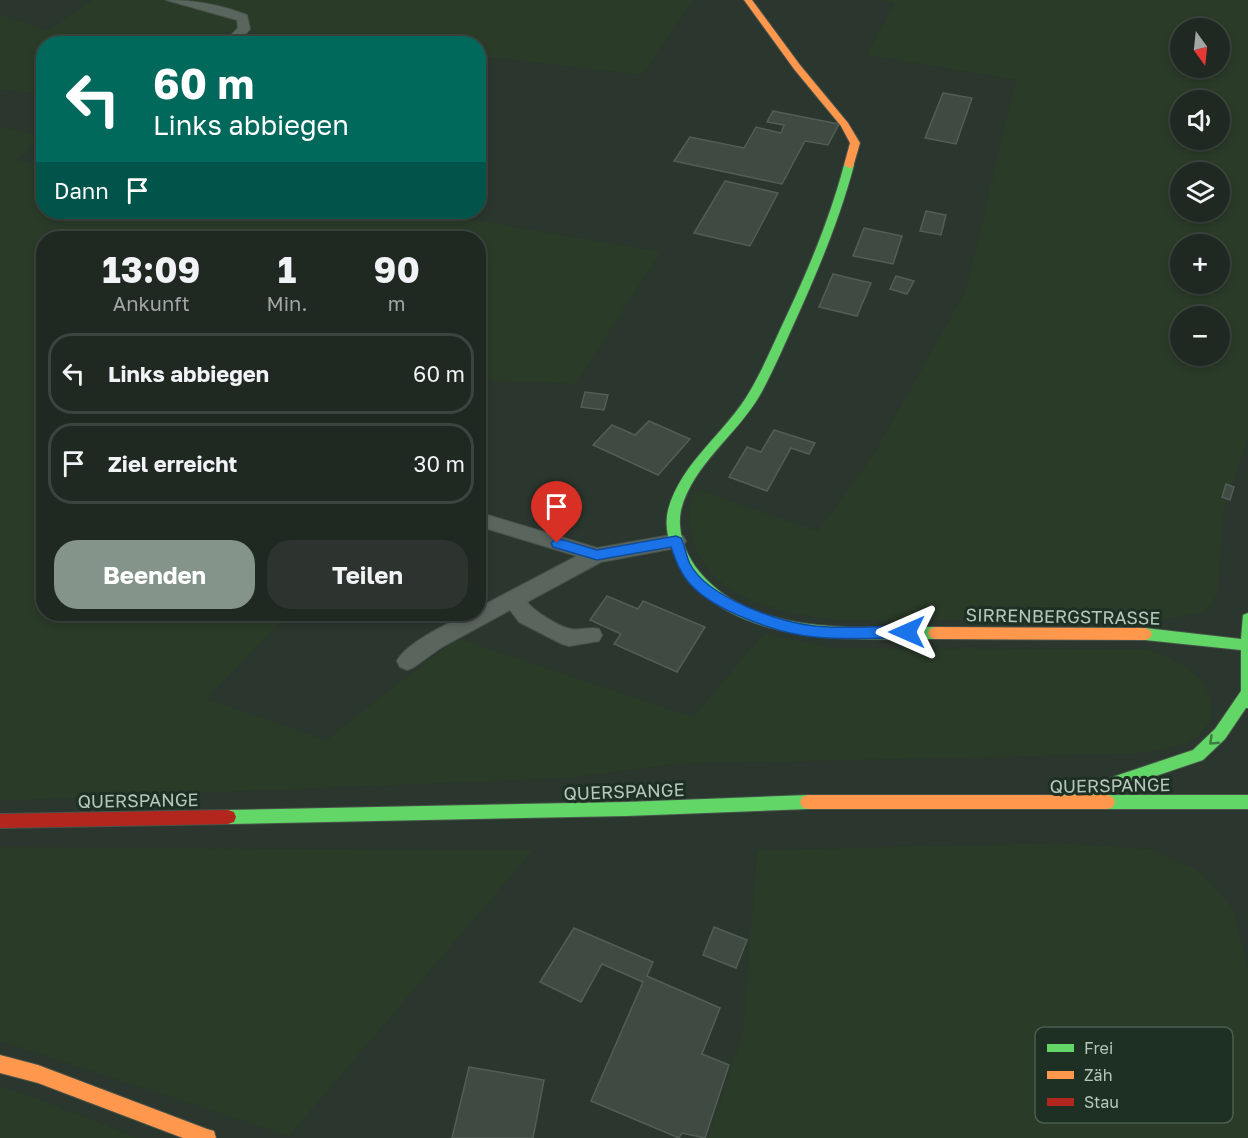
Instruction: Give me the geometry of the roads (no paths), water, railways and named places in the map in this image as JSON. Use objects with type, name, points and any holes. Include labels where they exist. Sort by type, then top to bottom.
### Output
[{"type":"street","name":"SIRRENBERGSTRASSE","points":[[748,0],[796,67],[845,125],[855,143],[832,229],[774,355],[746,406],[678,497],[673,520],[676,542],[684,566],[695,581],[714,597],[775,623],[814,632],[1163,634],[1246,645]]},
{"type":"street","points":[[1050,804],[1197,755],[1220,734],[1248,697],[1246,645],[1248,619]]},
{"type":"street","name":"QUERSPANGE","points":[[0,820],[614,810],[819,802],[1050,804],[1248,802]]},
{"type":"street","points":[[0,1064],[38,1074],[207,1138]]},
{"type":"lane","points":[[172,0],[228,12],[243,18],[244,29],[237,36]]},
{"type":"lane","points":[[486,521],[597,555]]},
{"type":"lane","points":[[486,615],[597,555],[676,542]]},
{"type":"lane","points":[[514,600],[526,615],[569,638],[592,635]]},
{"type":"lane","points":[[407,662],[435,641],[474,621]]}]
